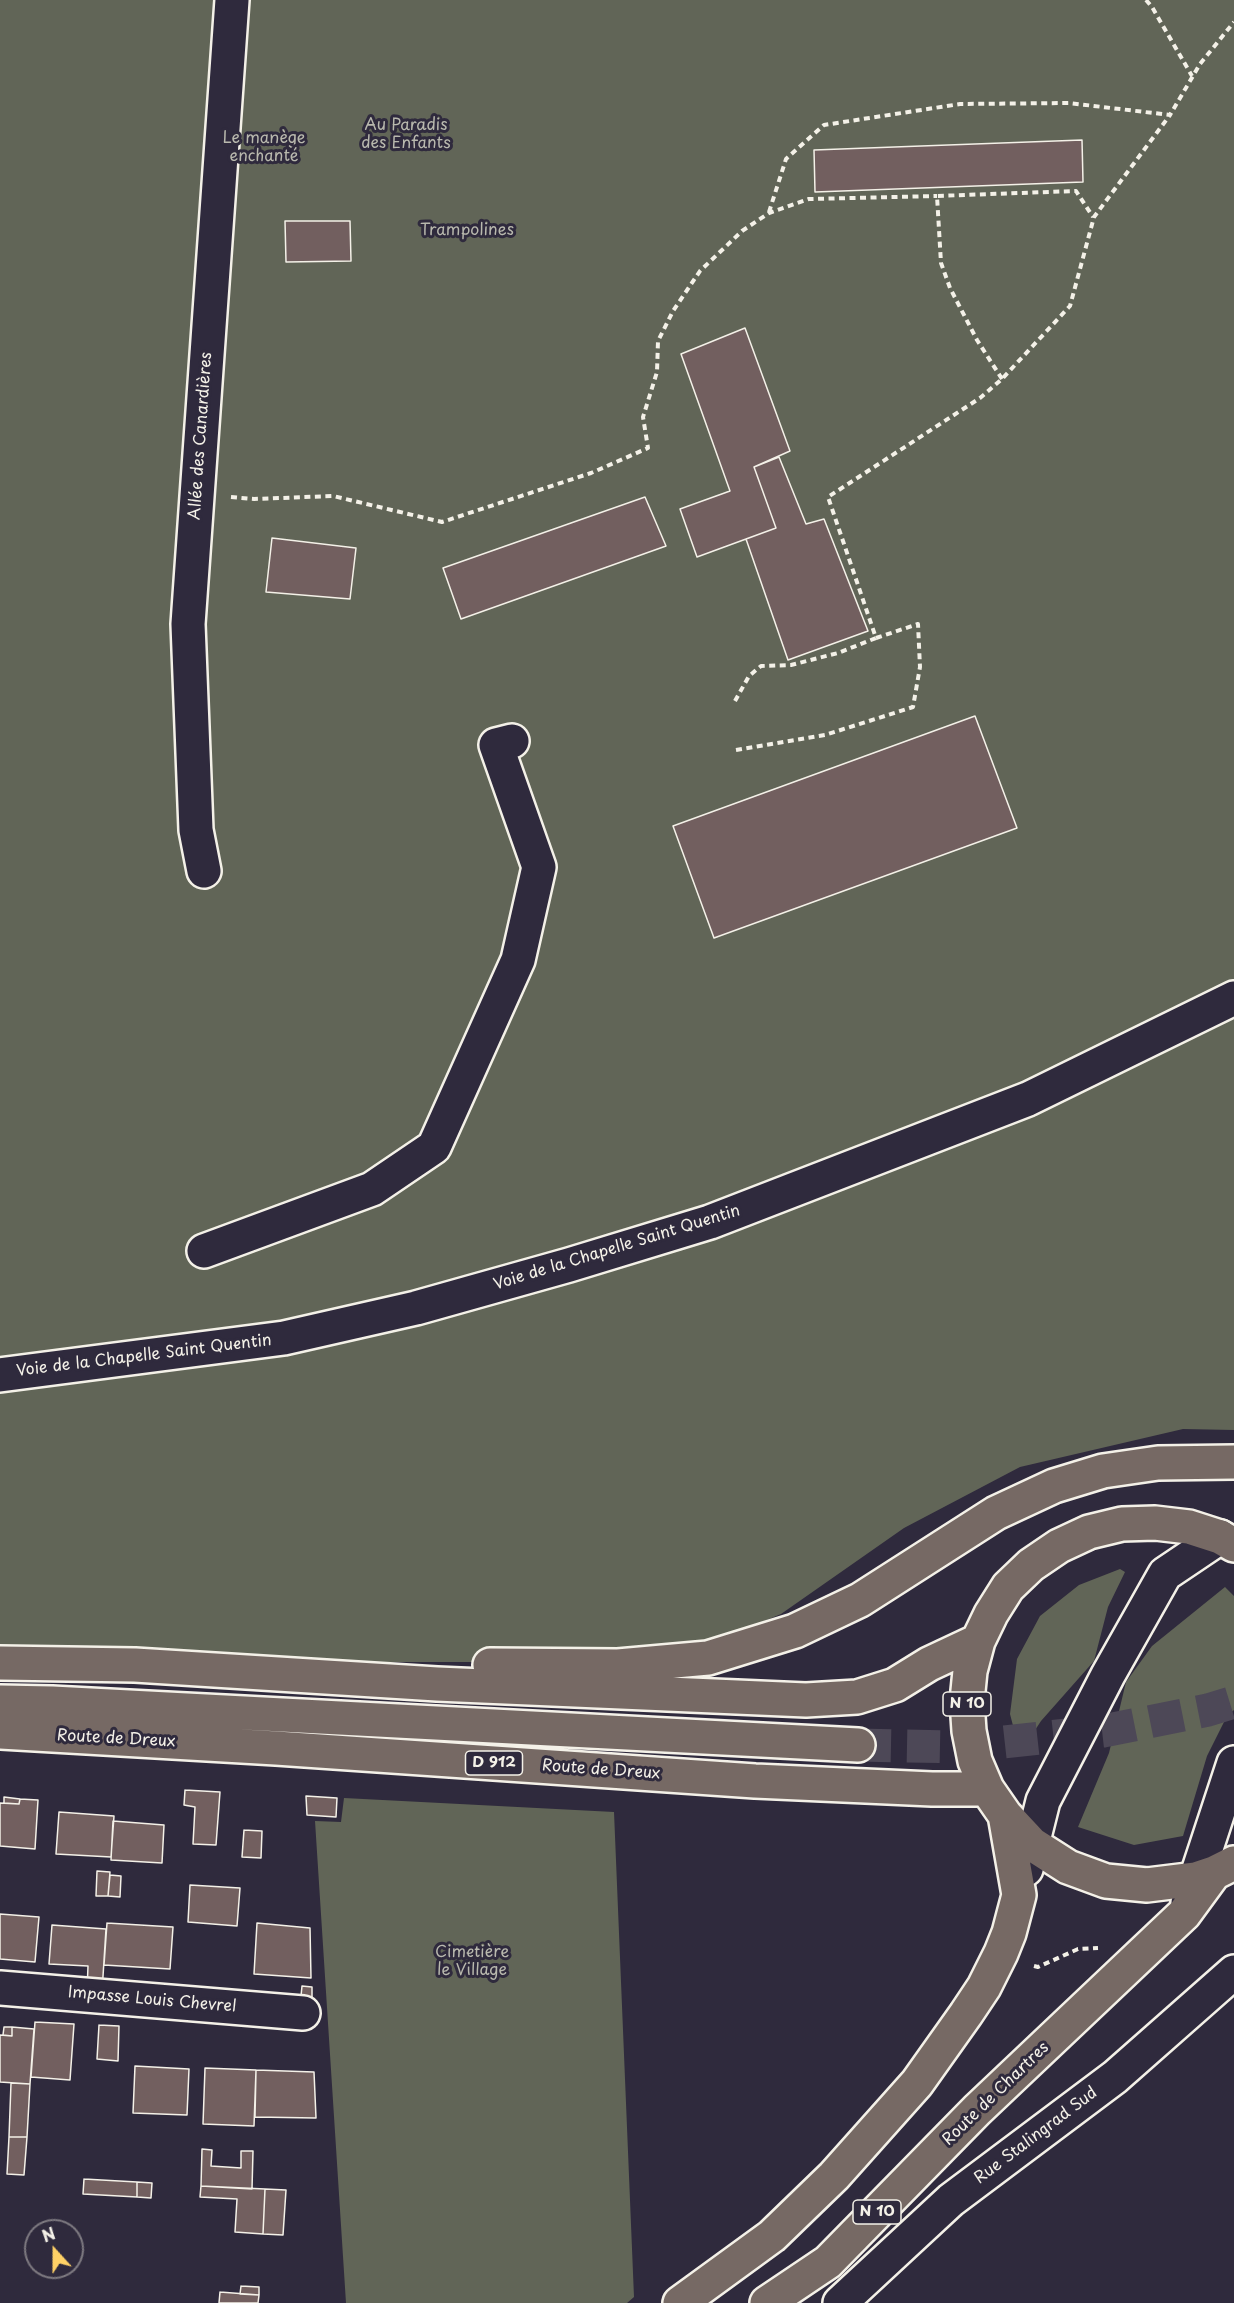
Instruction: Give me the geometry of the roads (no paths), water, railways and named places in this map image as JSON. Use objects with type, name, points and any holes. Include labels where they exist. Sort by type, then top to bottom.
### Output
[{"type":"main road","points":[[437,1684],[477,1665],[618,1666],[708,1658],[795,1631],[860,1600],[996,1513],[1054,1486],[1103,1471],[1158,1463],[1234,1462]]},
{"type":"main road","name":"N 10","points":[[680,2303],[772,2236],[834,2176],[917,2083],[984,1987],[1010,1933],[1019,1895],[996,1802],[975,1761],[967,1711],[970,1671],[978,1641],[1008,1587],[1032,1565],[1059,1546],[1089,1532],[1122,1524],[1155,1522],[1189,1527],[1229,1539]]},
{"type":"main road","points":[[0,1663],[135,1665],[437,1684],[806,1700],[857,1697],[895,1685],[928,1664],[978,1641]]},
{"type":"main road","name":"Route de Dreux","points":[[0,1702],[858,1745]]},
{"type":"main road","name":"Route de Dreux","points":[[0,1732],[276,1748],[755,1781],[932,1790],[996,1802]]},
{"type":"main road","name":"N 10","points":[[996,1802],[1032,1844],[1068,1867],[1106,1881],[1147,1885],[1215,1871]]},
{"type":"main road","name":"Route de Chartres","points":[[767,2303],[828,2262],[977,2110],[1184,1914]]},
{"type":"street","name":"Allée des Canardières","points":[[204,872],[196,830],[188,624],[232,0]]},
{"type":"street","points":[[204,1251],[372,1189],[434,1147],[518,960],[538,867],[496,745],[512,741]]},
{"type":"street","name":"Voie de la Chapelle Saint Quentin","points":[[0,1375],[284,1338],[416,1308],[710,1222],[1028,1099],[1234,998]]},
{"type":"street","points":[[1019,1895],[1043,1801],[1108,1675],[1165,1574],[1229,1539]]},
{"type":"street","points":[[1184,1914],[1215,1871],[1234,1762]]},
{"type":"street","name":"Rue Stalingrad Sud","points":[[840,2303],[951,2200],[1115,2077],[1234,1972]]},
{"type":"street","name":"Impasse Louis Chevrel","points":[[0,1988],[303,2013]]},
{"type":"tunnel","points":[[858,1745],[959,1747],[1103,1731],[1208,1710],[1234,1702]]},
{"type":"park label","name":"Au Paradis des Enfants","points":[[406,135]]},
{"type":"park label","name":"Le manège enchanté","points":[[264,148]]},
{"type":"park label","name":"Trampolines","points":[[467,231]]},
{"type":"park label","name":"Cimetière le Village","points":[[472,1962]]}]
